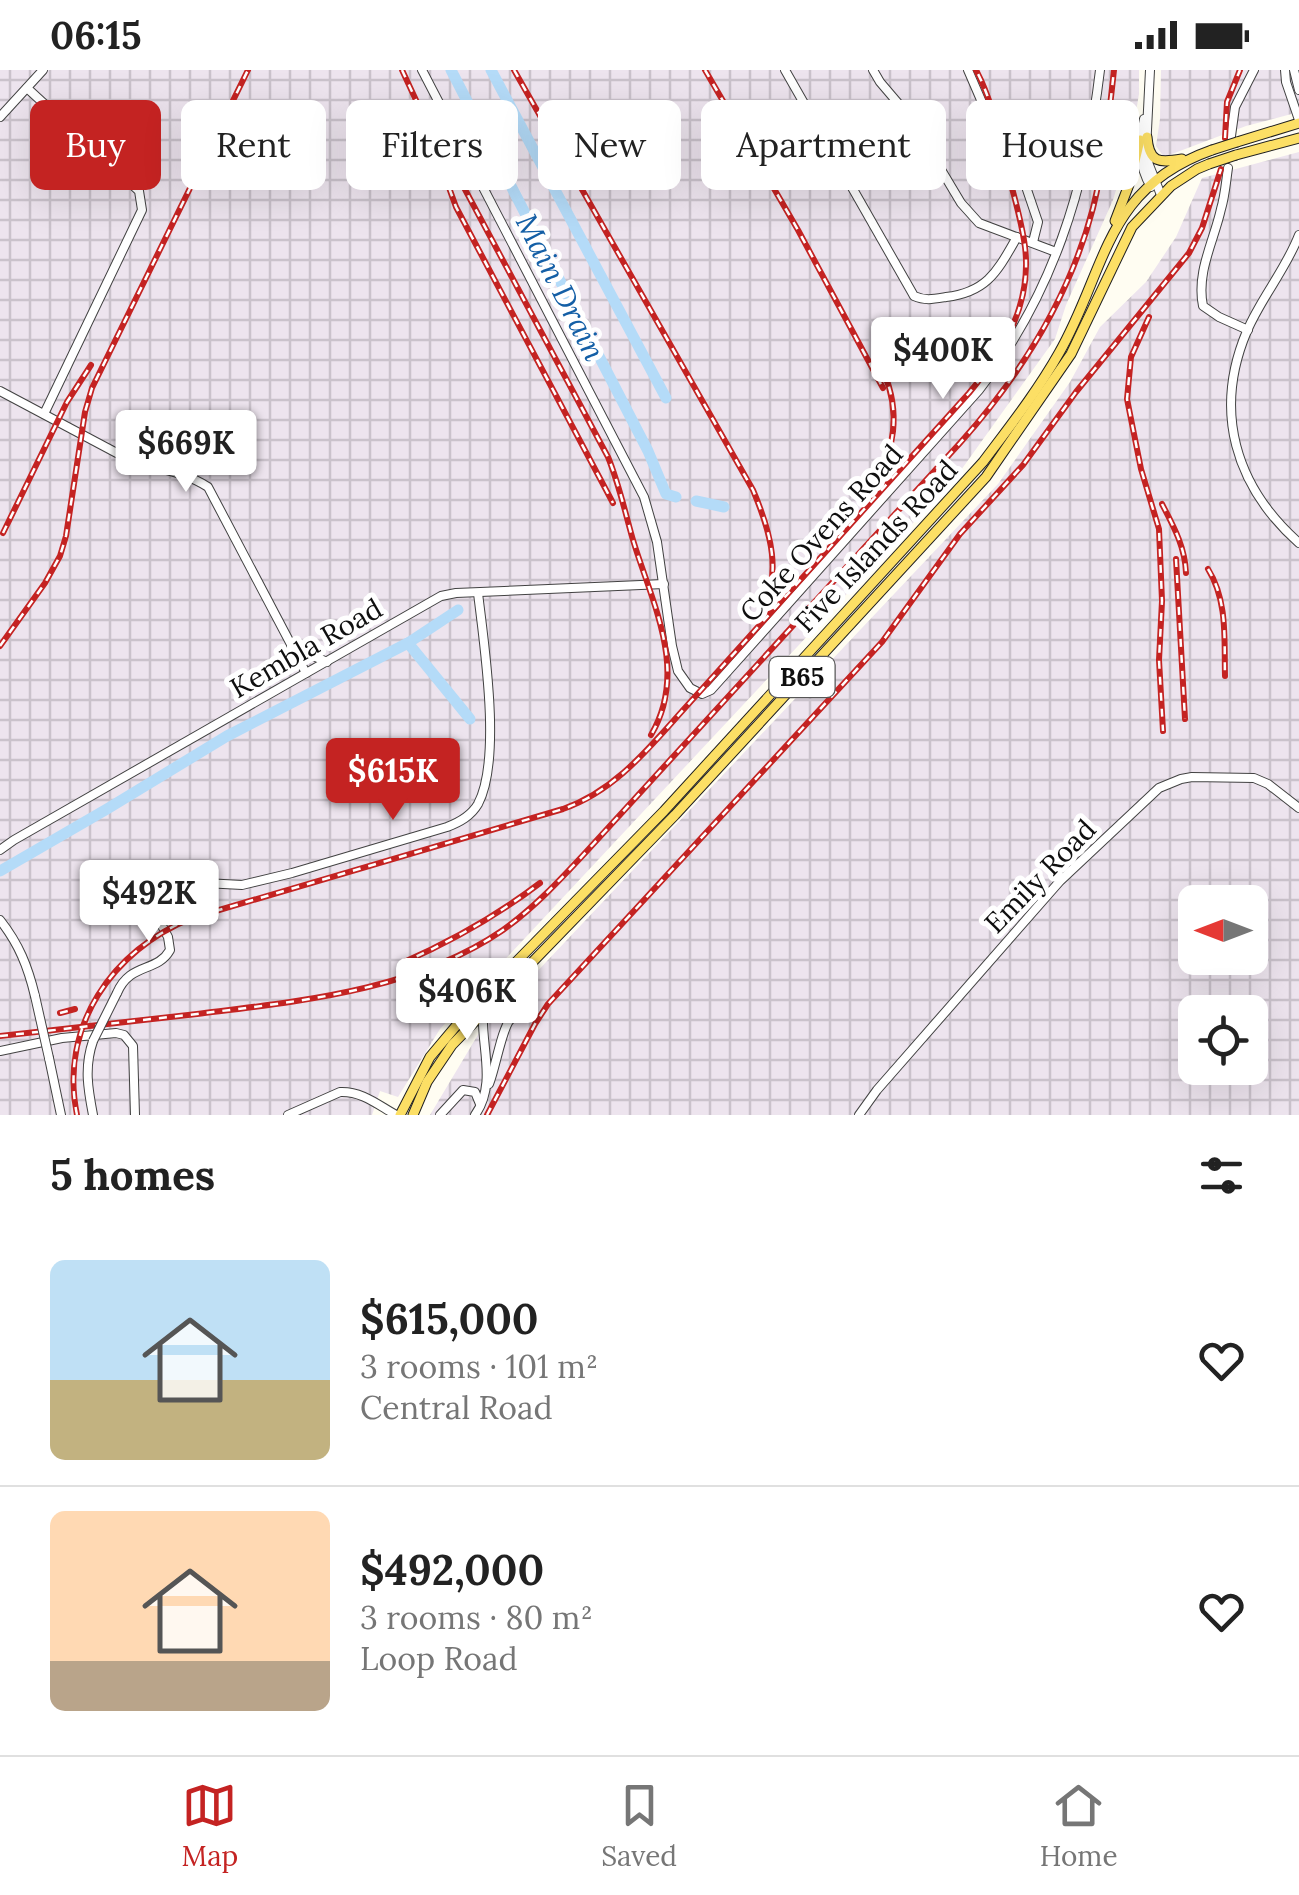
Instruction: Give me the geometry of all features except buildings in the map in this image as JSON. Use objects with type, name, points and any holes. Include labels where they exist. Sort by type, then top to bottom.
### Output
[{"type":"main road","name":"Five Islands Road","points":[[398,1115],[430,1057],[472,1007],[664,811],[984,462],[1060,351],[1119,221],[1153,184],[1192,157],[1234,139],[1299,122]]},
{"type":"main road","points":[[1144,138],[1149,152],[1158,160],[1192,157]]},
{"type":"main road","points":[[1107,242],[1144,138]]},
{"type":"main road","name":"Five Islands Road","points":[[413,1115],[452,1045],[675,815],[986,477],[1071,354],[1132,227],[1181,179],[1209,164],[1299,138]]},
{"type":"street","points":[[0,116],[43,70]]},
{"type":"street","points":[[422,70],[644,496],[664,584]]},
{"type":"street","points":[[785,70],[914,296],[927,300],[960,296],[976,289],[995,275],[1017,236]]},
{"type":"street","points":[[873,70],[910,116],[960,203],[979,223],[1056,252]]},
{"type":"street","points":[[968,70],[984,107],[990,146],[1022,174],[1038,222],[1032,242]]},
{"type":"street","name":"Coke Ovens Road","points":[[664,584],[678,672],[690,688],[705,694],[979,390],[1011,348],[1032,311],[1080,188],[1100,70]]},
{"type":"street","points":[[1150,70],[1144,138],[1153,184],[1161,196]]},
{"type":"street","points":[[1234,139],[1235,107],[1254,70]]},
{"type":"street","points":[[1285,70],[1299,122]]},
{"type":"street","points":[[1294,70],[1299,90]]},
{"type":"street","points":[[26,88],[139,191],[142,210],[44,414]]},
{"type":"street","points":[[1228,168],[1201,296],[1203,306],[1248,330]]},
{"type":"street","points":[[1298,240],[1248,330],[1233,370],[1230,395],[1234,440],[1257,494],[1278,524],[1299,542]]},
{"type":"street","points":[[0,391],[128,458],[192,476],[208,487],[306,674]]},
{"type":"street","name":"Kembla Road","points":[[0,850],[441,596],[664,584]]},
{"type":"street","points":[[94,1115],[87,1067],[94,1041],[127,976],[162,960],[170,950],[168,938],[146,896],[149,884],[157,881],[242,885],[447,827],[470,815],[483,791],[490,730],[478,593]]},
{"type":"street","points":[[292,646],[326,662]]},
{"type":"street","name":"Emily Road","points":[[859,1115],[1060,881],[1160,788],[1192,777],[1254,778],[1299,808]]},
{"type":"street","points":[[0,920],[26,962],[60,1115]]},
{"type":"street","points":[[479,1108],[488,1069],[483,1012]]},
{"type":"street","points":[[479,1108],[507,1024],[525,1012]]},
{"type":"street","points":[[0,1051],[62,1038],[116,1032],[124,1035],[134,1046],[135,1115]]},
{"type":"street","points":[[486,1079],[498,1056]]},
{"type":"street","points":[[440,1115],[466,1090],[477,1094],[479,1108]]},
{"type":"street","points":[[288,1115],[340,1092],[361,1094],[398,1115]]},
{"type":"shaded area","points":[[0,70],[1139,70],[1138,100],[966,100],[966,190],[1116,190],[1055,339],[956,477],[440,1029],[398,1097],[380,1091],[372,1115],[0,1115]]},
{"type":"shaded area","points":[[1161,70],[1299,70],[1299,112],[1246,126],[1164,157],[1156,146]]},
{"type":"shaded area","points":[[1299,152],[1299,1115],[430,1115],[479,1033],[998,484],[1070,382],[1100,327],[1146,282],[1176,237],[1202,178]]},
{"type":"waterway","name":"Main Drain","points":[[451,70],[648,451],[666,494],[676,497]]},
{"type":"waterway","points":[[491,70],[666,398]]},
{"type":"waterway","name":"Main Drain","points":[[696,501],[724,507]]},
{"type":"waterway","name":"Main Drain","points":[[0,871],[227,736],[408,643],[458,610]]},
{"type":"waterway","name":"Main Drain","points":[[408,643],[470,719]]},
{"type":"railway","points":[[0,646],[60,556],[92,388],[248,70]]},
{"type":"railway","points":[[402,70],[456,207],[613,503]]},
{"type":"railway","points":[[514,70],[753,490],[765,522],[773,569],[760,617]]},
{"type":"railway","points":[[705,70],[798,230],[883,388]]},
{"type":"railway","points":[[77,1115],[73,1083],[84,1022],[116,971],[138,950],[192,918],[563,809],[599,791],[657,739],[969,393],[1013,326],[1026,268],[1022,228],[987,95],[976,70]]},
{"type":"railway","points":[[0,1036],[236,1009],[356,990],[432,967],[469,951],[525,912],[586,852],[960,443],[1003,390],[1057,303],[1083,241],[1100,174],[1114,70]]},
{"type":"railway","points":[[1225,138],[1227,102],[1240,70]]},
{"type":"railway","points":[[487,1115],[548,1004],[882,642],[960,534],[1023,465],[1076,392],[1189,253],[1202,228],[1221,169]]},
{"type":"railway","points":[[465,190],[612,467],[657,613],[667,662],[662,711],[651,735]]},
{"type":"railway","points":[[1149,317],[1131,357],[1127,399],[1141,469],[1159,529],[1163,731]]},
{"type":"railway","points":[[3,533],[67,402],[91,365]]},
{"type":"railway","points":[[875,487],[893,431],[892,402],[884,373]]},
{"type":"railway","points":[[1162,504],[1181,546],[1186,573]]},
{"type":"railway","points":[[1176,559],[1185,719]]},
{"type":"railway","points":[[1208,569],[1222,607],[1225,676]]},
{"type":"railway","points":[[402,963],[474,927],[540,883]]},
{"type":"railway","points":[[60,1013],[75,1009]]}]
